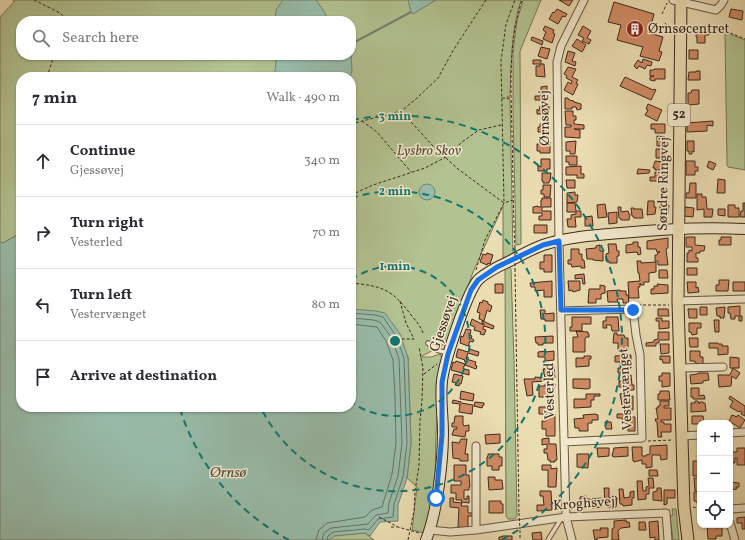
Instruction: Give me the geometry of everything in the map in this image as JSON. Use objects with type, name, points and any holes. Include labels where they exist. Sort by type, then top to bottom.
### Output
[{"type":"main road","name":"Søndre Ringvej","points":[[678,1],[678,301],[684,507],[688,540]]},
{"type":"street","name":"Ørnsøvej","points":[[559,241],[557,62],[561,46],[584,0]]},
{"type":"street","points":[[678,1],[716,10],[724,0]]},
{"type":"street","name":"Gjessøvej","points":[[426,540],[433,517],[441,459],[442,382],[448,357],[471,290],[478,280],[497,267],[519,256],[543,245],[559,241],[603,234],[678,228],[745,229]]},
{"type":"street","name":"Vesterled","points":[[559,241],[564,442],[564,517],[572,540]]},
{"type":"street","points":[[678,301],[745,299]]},
{"type":"street","points":[[561,310],[633,310]]},
{"type":"street","name":"Vestervænget","points":[[564,442],[642,438],[640,355],[633,310]]},
{"type":"street","points":[[680,368],[723,367]]},
{"type":"street","points":[[733,433],[745,432]]},
{"type":"street","points":[[682,436],[697,435]]},
{"type":"street","points":[[476,446],[476,530]]},
{"type":"street","points":[[733,509],[745,508]]},
{"type":"street","name":"Kroghsvej","points":[[430,530],[450,532],[476,530],[564,517],[666,513],[668,540]]},
{"type":"street","points":[[731,528],[735,540]]},
{"type":"lane","points":[[428,343],[448,357]]},
{"type":"lane","points":[[548,540],[564,517]]},
{"type":"path","points":[[34,0],[63,16]]},
{"type":"path","points":[[356,123],[401,111],[416,99],[438,78],[454,49],[486,0]]},
{"type":"path","points":[[477,272],[475,269],[485,240],[504,203],[501,125],[501,61],[506,24],[515,0]]},
{"type":"path","points":[[520,540],[515,269],[516,246],[511,98],[512,53],[515,27],[522,0]]},
{"type":"path","points":[[662,14],[669,0]]},
{"type":"path","points":[[721,29],[745,39]]},
{"type":"path","points":[[49,72],[52,60]]},
{"type":"path","points":[[501,98],[511,98]]},
{"type":"path","points":[[401,111],[432,146],[458,169],[504,203]]},
{"type":"path","points":[[362,121],[377,132],[411,172]]},
{"type":"path","points":[[356,193],[373,185],[425,168],[446,157],[462,142],[479,130],[501,125]]},
{"type":"path","points":[[504,203],[514,200]]},
{"type":"path","points":[[356,284],[374,286],[386,290],[395,296],[420,325],[423,333]]},
{"type":"path","points":[[399,300],[406,323],[414,339],[402,339]]},
{"type":"path","points":[[633,310],[638,305],[671,305],[678,301]]},
{"type":"path","points":[[408,540],[411,532],[419,466],[423,375],[422,357],[419,347]]},
{"type":"path","points":[[423,375],[433,366],[448,357]]},
{"type":"path","points":[[642,438],[649,441],[675,439],[682,436]]},
{"type":"path","points":[[379,517],[411,532]]},
{"type":"path","points":[[391,527],[398,527]]},
{"type":"green space","name":"Lysbro Skov","points":[[13,0],[521,0],[513,36],[510,96],[507,97],[507,99],[510,99],[513,255],[503,258],[503,206],[473,272],[447,347],[443,344],[442,346],[420,357],[431,357],[440,354],[442,358],[436,433],[435,482],[433,499],[424,533],[412,530],[417,487],[407,478],[411,443],[408,357],[393,324],[356,320],[356,72],[16,72],[16,236],[3,243],[0,242],[0,17],[14,2]]},
{"type":"green space","points":[[523,0],[541,0],[520,51],[521,244],[516,245],[513,51],[517,21]]},
{"type":"green space","points":[[725,32],[745,40],[745,170],[728,167],[727,165]]},
{"type":"green space","points":[[509,267],[511,269],[514,361],[517,516],[515,519],[508,519],[506,516],[505,269]]},
{"type":"green space","points":[[672,509],[676,509],[679,540],[673,540],[670,516],[673,515]]},
{"type":"green space","points":[[365,533],[374,540],[321,540],[329,536]]},
{"type":"water","points":[[283,0],[316,0],[326,16],[275,16],[276,10]]},
{"type":"water","points":[[408,0],[436,0],[413,14],[411,12]]},
{"type":"water","points":[[276,60],[351,60],[352,71],[275,72]]},
{"type":"water","points":[[427,184],[434,189],[435,192],[430,199],[427,200],[420,195],[419,192],[424,185]]},
{"type":"water","name":"Ørnsø","points":[[16,236],[16,412],[356,412],[356,309],[385,313],[400,334],[408,358],[411,443],[407,478],[398,505],[398,521],[380,522],[370,536],[365,533],[334,536],[329,540],[0,540],[0,242],[3,243]]},
{"type":"building","points":[[559,0],[573,0],[569,6]]},
{"type":"building","name":"Ørnsøcentret","points":[[614,2],[654,14],[649,33],[663,37],[659,51],[662,52],[659,61],[640,56],[643,47],[617,40],[621,25],[608,22]]},
{"type":"building","points":[[557,9],[567,14],[565,17],[562,17],[558,24],[549,19],[553,12],[554,13]]},
{"type":"building","points":[[731,9],[743,11],[742,20],[729,17]]},
{"type":"building","points":[[545,26],[554,30],[553,33],[555,34],[552,43],[543,39],[546,32],[543,30]]},
{"type":"building","points":[[583,26],[591,31],[587,38],[591,40],[589,44],[582,41],[584,38],[578,35]]},
{"type":"building","points":[[697,26],[707,26],[707,30],[709,30],[709,35],[705,35],[705,43],[697,43]]},
{"type":"building","points":[[532,37],[543,41],[542,45],[531,40]]},
{"type":"building","points":[[577,39],[586,45],[582,52],[572,46]]},
{"type":"building","points":[[541,47],[550,49],[547,59],[538,56]]},
{"type":"building","points":[[689,50],[698,50],[698,59],[689,59]]},
{"type":"building","points":[[568,51],[575,53],[572,61],[576,62],[575,66],[565,62]]},
{"type":"building","points":[[643,59],[652,62],[651,66],[647,65],[645,69],[639,66],[637,69],[634,66],[638,60],[642,63]]},
{"type":"building","points":[[533,60],[541,60],[541,64],[544,64],[545,77],[536,76],[536,66],[540,66],[540,64],[533,64]]},
{"type":"building","points":[[568,67],[576,69],[572,77],[578,80],[576,83],[578,84],[573,95],[564,90],[568,82],[571,84],[572,81],[566,78],[567,76],[564,74]]},
{"type":"building","points":[[665,69],[665,79],[655,79],[655,81],[650,80],[650,77],[654,76],[650,76],[650,70]]},
{"type":"building","points":[[700,71],[700,80],[688,80],[689,72]]},
{"type":"building","points":[[625,77],[656,90],[651,100],[620,86]]},
{"type":"building","points":[[547,86],[547,100],[535,100],[535,96],[541,96],[541,87]]},
{"type":"building","points":[[692,90],[699,90],[699,104],[688,105],[688,93],[691,93]]},
{"type":"building","points":[[565,98],[581,104],[581,109],[577,110],[576,107],[572,107],[572,109],[565,109]]},
{"type":"building","points":[[648,104],[662,110],[657,121],[645,115],[648,110],[646,109]]},
{"type":"building","points":[[540,106],[549,106],[549,114],[537,114],[537,109],[539,111]]},
{"type":"building","points":[[565,111],[573,111],[573,116],[576,116],[574,124],[584,125],[584,129],[574,129],[580,130],[580,138],[565,137],[565,127],[571,127],[571,125],[566,125]]},
{"type":"building","points":[[713,121],[713,126],[707,125],[707,131],[687,132],[687,123]]},
{"type":"building","points":[[540,124],[549,124],[549,132],[547,132],[549,138],[543,138],[542,132],[538,132],[538,127],[540,127]]},
{"type":"building","points":[[651,124],[665,124],[665,133],[655,133],[655,129],[651,129]]},
{"type":"building","points":[[657,136],[665,137],[665,146],[657,146]]},
{"type":"building","points":[[576,141],[575,154],[570,154],[570,151],[566,151],[566,142]]},
{"type":"building","points":[[687,141],[694,141],[694,152],[692,151],[692,154],[689,154],[689,151],[687,151]]},
{"type":"building","points":[[550,142],[550,153],[540,153],[540,151],[537,151],[537,144]]},
{"type":"building","points":[[656,149],[665,149],[665,158],[656,158]]},
{"type":"building","points":[[566,156],[577,156],[577,165],[569,165],[569,162],[566,162]]},
{"type":"building","points":[[541,159],[550,159],[550,169],[547,169],[547,171],[538,171],[538,166],[541,167]]},
{"type":"building","points":[[655,161],[664,162],[664,170],[655,170],[655,168],[653,168]]},
{"type":"building","points":[[686,161],[695,161],[695,167],[698,167],[698,171],[695,171],[695,175],[686,175]]},
{"type":"building","points":[[709,161],[716,164],[713,170],[707,167]]},
{"type":"building","points":[[581,166],[581,174],[584,174],[584,178],[577,178],[577,175],[566,175],[566,167]]},
{"type":"building","points":[[638,169],[650,170],[649,173],[637,174]]},
{"type":"building","points":[[655,172],[664,174],[664,183],[659,183],[659,181],[650,181],[650,177],[655,177]]},
{"type":"building","points":[[542,173],[551,173],[549,183],[543,183]]},
{"type":"building","points":[[718,179],[725,180],[725,193],[717,193]]},
{"type":"building","points":[[566,180],[575,180],[575,188],[567,188]]},
{"type":"building","points":[[690,183],[696,183],[696,198],[686,198],[686,193],[689,193]]},
{"type":"building","points":[[543,185],[551,185],[550,197],[544,197],[544,194],[541,194]]},
{"type":"building","points":[[575,192],[575,195],[578,195],[577,202],[567,203],[567,193]]},
{"type":"building","points":[[697,194],[702,194],[702,197],[706,197],[707,209],[713,209],[712,217],[704,217],[704,209],[697,210]]},
{"type":"building","points":[[542,198],[551,198],[551,207],[542,207],[542,211],[551,211],[551,220],[539,220],[539,216],[542,216],[542,213],[533,213],[533,207],[541,207]]},
{"type":"building","points":[[648,201],[654,201],[654,207],[656,207],[655,214],[647,215]]},
{"type":"building","points":[[567,203],[575,203],[576,211],[581,211],[581,217],[575,217],[576,227],[568,227],[567,219],[571,219],[571,215],[576,214],[576,212],[567,212]]},
{"type":"building","points":[[743,203],[745,203],[745,217],[740,217],[741,211],[743,211]]},
{"type":"building","points":[[605,204],[607,217],[598,218],[597,205]]},
{"type":"building","points":[[660,205],[669,205],[668,214],[660,213]]},
{"type":"building","points":[[728,205],[735,205],[735,208],[739,208],[739,217],[728,217]]},
{"type":"building","points":[[618,207],[621,207],[621,212],[628,211],[630,214],[629,220],[621,220],[619,218]]},
{"type":"building","points":[[685,207],[694,208],[693,217],[684,216]]},
{"type":"building","points":[[631,208],[642,209],[643,218],[634,218],[632,216]]},
{"type":"building","points":[[718,209],[725,209],[725,216],[718,215]]},
{"type":"building","points":[[617,212],[617,223],[609,224],[608,213]]},
{"type":"building","points":[[592,216],[593,226],[585,226],[585,217]]},
{"type":"building","points":[[534,225],[547,225],[547,233],[534,233]]},
{"type":"building","points":[[686,237],[695,237],[695,245],[705,246],[704,251],[696,253],[698,262],[687,262],[687,253],[689,253],[689,250],[692,251],[692,247],[686,247]]},
{"type":"building","points":[[721,237],[731,237],[731,245],[719,245],[719,240],[721,240]]},
{"type":"building","points":[[668,238],[668,248],[666,249],[668,265],[658,265],[658,261],[655,261],[655,255],[657,255],[658,252],[656,249],[647,249],[647,241]]},
{"type":"building","points":[[633,242],[638,242],[638,247],[640,247],[641,254],[638,255],[637,252],[626,253],[626,245],[633,244]]},
{"type":"building","points":[[608,244],[616,244],[617,251],[619,251],[617,263],[609,263],[609,261],[606,261],[606,254],[609,253]]},
{"type":"building","points":[[600,245],[600,251],[603,251],[603,261],[587,259],[586,249],[596,248],[596,246]]},
{"type":"building","points":[[571,249],[579,249],[579,254],[582,254],[582,260],[584,260],[585,268],[581,268],[581,266],[572,267],[571,264],[568,264],[568,260],[571,260]]},
{"type":"building","points":[[487,253],[493,255],[490,264],[488,263],[487,265],[480,262],[483,254],[486,255]]},
{"type":"building","points":[[544,255],[552,255],[552,272],[544,272],[544,269],[540,269],[540,262],[544,262]]},
{"type":"building","points":[[637,261],[641,261],[641,263],[656,262],[656,272],[649,273],[649,282],[644,282],[644,285],[641,285],[640,283],[640,287],[638,287],[639,298],[629,298],[628,282],[640,281]]},
{"type":"building","points":[[687,268],[697,268],[697,275],[687,275]]},
{"type":"building","points":[[659,270],[667,270],[668,278],[659,278]]},
{"type":"building","points":[[584,274],[585,284],[583,284],[582,278],[575,279],[575,275]]},
{"type":"building","points":[[719,280],[729,280],[728,291],[716,291],[716,285],[719,285]]},
{"type":"building","points":[[552,281],[552,297],[544,297],[544,290],[535,291],[535,287],[531,287],[530,283]]},
{"type":"building","points":[[568,281],[580,281],[580,290],[573,292],[572,290],[569,291]]},
{"type":"building","points":[[687,282],[696,282],[696,288],[698,287],[699,292],[688,293]]},
{"type":"building","points":[[733,282],[745,282],[745,291],[733,291]]},
{"type":"building","points":[[495,284],[503,284],[503,293],[495,293]]},
{"type":"building","points":[[657,284],[668,285],[668,293],[651,294],[651,289],[654,289],[654,286],[658,286]]},
{"type":"building","points":[[600,285],[605,286],[605,293],[601,294],[601,299],[596,299],[596,303],[588,303],[589,289],[600,289]]},
{"type":"building","points":[[607,291],[626,291],[629,303],[623,303],[623,299],[617,299],[618,302],[608,302]]},
{"type":"building","points":[[483,300],[492,306],[490,312],[487,310],[484,321],[479,319],[480,313],[477,312],[480,302],[482,303]]},
{"type":"building","points":[[740,306],[740,316],[742,316],[742,321],[739,321],[739,316],[735,316],[735,319],[731,319],[730,313],[728,313],[728,307]]},
{"type":"building","points":[[700,307],[707,307],[707,315],[700,315]]},
{"type":"building","points":[[725,307],[724,318],[720,318],[720,316],[717,316],[716,308]]},
{"type":"building","points":[[658,309],[668,309],[669,316],[658,316]]},
{"type":"building","points":[[688,309],[697,309],[697,318],[689,318]]},
{"type":"building","points":[[540,310],[545,310],[545,314],[554,313],[554,321],[545,321],[545,319],[541,319]]},
{"type":"building","points":[[572,317],[591,317],[591,324],[582,324],[582,331],[570,331],[570,327],[572,327]]},
{"type":"building","points":[[606,317],[618,317],[619,331],[612,331],[611,325],[606,325],[607,328],[603,328],[603,321],[606,321]]},
{"type":"building","points":[[656,318],[662,318],[662,321],[669,321],[669,328],[659,329],[659,321],[656,321]]},
{"type":"building","points":[[472,319],[484,325],[482,321],[494,326],[493,329],[484,326],[483,329],[486,330],[484,335],[480,334],[481,332],[474,330],[475,327],[470,325]]},
{"type":"building","points":[[714,320],[719,320],[719,332],[715,332]]},
{"type":"building","points":[[689,323],[701,323],[701,328],[697,328],[697,334],[692,335],[691,332],[689,332]]},
{"type":"building","points":[[466,329],[471,330],[470,335],[474,340],[473,342],[470,341],[468,346],[460,343],[461,336],[463,337]]},
{"type":"building","points":[[576,331],[588,332],[589,334],[589,337],[586,337],[585,339],[585,352],[573,352],[573,337],[578,337]]},
{"type":"building","points":[[658,332],[669,332],[669,340],[659,340],[659,343],[656,343],[656,346],[646,346],[646,343],[654,342],[654,340],[658,339]]},
{"type":"building","points":[[614,333],[617,333],[617,335],[624,335],[625,338],[628,338],[628,350],[618,351],[618,343],[613,343]]},
{"type":"building","points":[[553,336],[553,343],[543,343],[543,345],[538,345],[538,343],[536,343],[535,337]]},
{"type":"building","points":[[689,338],[698,338],[698,347],[690,347]]},
{"type":"building","points":[[709,343],[718,343],[722,344],[722,346],[728,346],[728,354],[718,355],[718,348],[709,348]]},
{"type":"building","points":[[660,344],[669,344],[669,353],[661,354]]},
{"type":"building","points":[[458,349],[468,352],[469,349],[479,352],[478,356],[468,353],[466,359],[476,362],[476,369],[465,365],[465,360],[456,357]]},
{"type":"building","points":[[554,351],[554,360],[545,361],[545,357],[538,357],[538,352]]},
{"type":"building","points":[[690,351],[700,351],[700,357],[703,357],[703,364],[690,361]]},
{"type":"building","points":[[631,355],[631,368],[628,368],[628,373],[618,373],[618,368],[623,368],[623,362],[615,362],[615,356]]},
{"type":"building","points":[[584,356],[591,356],[591,359],[589,359],[589,366],[576,367],[576,358],[584,358]]},
{"type":"building","points":[[660,356],[670,356],[670,363],[663,363],[662,359],[660,360]]},
{"type":"building","points":[[730,357],[739,358],[739,368],[730,368]]},
{"type":"building","points":[[456,361],[465,364],[463,369],[469,370],[469,375],[451,370],[453,362],[455,363]]},
{"type":"building","points":[[545,365],[554,365],[555,378],[545,378],[543,369],[545,369]]},
{"type":"building","points":[[733,368],[740,373],[736,379],[732,376],[731,386],[719,387],[718,375],[730,375]]},
{"type":"building","points":[[662,373],[670,373],[670,386],[662,387],[662,381],[659,381],[659,376],[662,376]]},
{"type":"building","points":[[708,373],[709,380],[703,381],[703,383],[691,384],[690,375]]},
{"type":"building","points":[[454,374],[463,376],[459,386],[452,382]]},
{"type":"building","points":[[631,375],[634,390],[630,390],[630,388],[628,388],[628,396],[633,396],[633,410],[623,410],[620,394],[623,393],[624,387],[619,387],[619,381],[624,381],[623,376]]},
{"type":"building","points":[[535,377],[545,378],[545,381],[532,382],[533,395],[527,396],[524,379],[535,379]]},
{"type":"building","points":[[573,379],[590,379],[590,388],[573,388]]},
{"type":"building","points":[[545,384],[555,384],[553,397],[539,397],[539,386],[545,386]]},
{"type":"building","points":[[691,388],[699,388],[699,396],[704,395],[705,399],[693,399],[693,397],[691,397]]},
{"type":"building","points":[[461,391],[474,394],[473,401],[460,399]]},
{"type":"building","points":[[660,391],[669,391],[670,400],[658,400],[658,394],[660,394]]},
{"type":"building","points":[[586,394],[600,394],[600,396],[594,396],[594,400],[591,400],[591,407],[574,408],[574,399],[586,399]]},
{"type":"building","points":[[730,396],[745,406],[745,416],[741,414],[742,412],[730,407],[733,401],[729,399]]},
{"type":"building","points":[[453,400],[473,405],[472,414],[459,412],[460,404],[452,403]]},
{"type":"building","points":[[660,401],[669,401],[669,406],[664,406],[664,408],[671,408],[671,420],[661,420],[661,422],[664,422],[664,424],[671,424],[671,432],[661,432],[662,437],[658,437],[657,422],[655,419],[658,419],[656,408],[660,406]]},
{"type":"building","points":[[695,401],[698,401],[699,404],[700,402],[705,403],[706,411],[691,412],[691,403],[695,403]]},
{"type":"building","points":[[475,402],[484,403],[484,405],[482,408],[474,406]]},
{"type":"building","points":[[539,407],[551,407],[551,414],[555,414],[555,436],[546,436],[546,429],[542,429],[542,421],[546,421],[546,414],[539,414]]},
{"type":"building","points":[[617,414],[626,414],[626,417],[635,417],[635,431],[628,431],[628,425],[626,425],[626,422],[622,422],[622,418],[617,418]]},
{"type":"building","points":[[583,415],[598,415],[598,420],[592,420],[592,423],[588,423],[588,431],[579,431],[579,428],[575,428],[574,419],[584,418]]},
{"type":"building","points":[[732,415],[737,417],[738,415],[745,420],[740,428],[733,424],[733,420],[730,420]]},
{"type":"building","points":[[455,416],[463,416],[464,426],[469,425],[469,431],[466,431],[465,437],[452,435],[454,429],[457,429],[457,427],[452,427]]},
{"type":"building","points":[[692,416],[703,416],[704,420],[697,420],[697,424],[692,424]]},
{"type":"building","points":[[605,422],[611,422],[612,429],[606,429]]},
{"type":"building","points":[[500,434],[500,443],[486,444],[485,435]]},
{"type":"building","points":[[549,438],[549,444],[556,444],[557,460],[555,460],[555,462],[550,462],[550,460],[548,460],[547,453],[544,453],[544,449],[547,449],[547,444],[542,445],[542,439]]},
{"type":"building","points":[[461,439],[467,439],[465,454],[468,454],[468,461],[460,461],[460,459],[453,458],[452,442],[459,443]]},
{"type":"building","points":[[667,445],[667,459],[661,460],[660,455],[652,455],[652,467],[646,468],[646,464],[642,464],[642,460],[633,461],[632,447],[642,447],[642,456],[646,456],[650,454],[650,446]]},
{"type":"building","points":[[628,447],[628,456],[612,456],[614,448]]},
{"type":"building","points":[[597,448],[609,448],[609,456],[598,457]]},
{"type":"building","points":[[737,448],[745,448],[745,465],[737,465],[737,458],[735,458],[735,463],[733,463],[733,452],[737,452]]},
{"type":"building","points":[[488,454],[499,454],[499,457],[502,457],[502,466],[499,466],[499,470],[492,470],[492,466],[487,466]]},
{"type":"building","points":[[577,454],[589,454],[588,468],[577,467]]},
{"type":"building","points":[[693,461],[697,461],[697,476],[693,476]]},
{"type":"building","points":[[454,465],[466,465],[466,475],[469,475],[470,487],[469,490],[464,490],[464,499],[467,499],[467,496],[469,496],[469,503],[461,502],[462,500],[456,500],[456,493],[451,493],[451,485],[461,485],[461,481],[454,481]]},
{"type":"building","points":[[542,465],[551,465],[551,469],[557,468],[556,487],[548,487],[548,470],[542,470]]},
{"type":"building","points":[[649,470],[657,470],[658,476],[649,476]]},
{"type":"building","points":[[488,477],[495,477],[495,480],[502,480],[503,489],[489,490]]},
{"type":"building","points":[[648,478],[653,478],[654,488],[649,488],[649,494],[646,494],[646,499],[638,500],[637,481],[642,481],[643,491],[646,491],[646,487],[649,486]]},
{"type":"building","points":[[694,478],[697,478],[697,491],[695,491]]},
{"type":"building","points":[[733,482],[739,483],[739,487],[736,487],[737,489],[733,490]]},
{"type":"building","points":[[604,488],[609,488],[609,498],[615,496],[617,498],[616,507],[607,507],[607,503],[605,503]]},
{"type":"building","points":[[657,488],[661,488],[662,501],[653,500],[653,492],[657,491]]},
{"type":"building","points":[[619,489],[623,489],[624,498],[630,497],[630,492],[634,491],[632,505],[623,506],[620,504]]},
{"type":"building","points":[[664,490],[675,490],[675,498],[667,498],[667,504],[664,505]]},
{"type":"building","points":[[540,491],[551,491],[552,510],[537,511],[537,505],[544,505],[543,496],[540,496]]},
{"type":"building","points":[[694,492],[697,492],[697,503],[694,501]]},
{"type":"building","points":[[586,496],[586,499],[590,499],[589,507],[580,508],[580,497]]},
{"type":"building","points":[[450,498],[454,498],[453,502],[462,503],[461,506],[468,506],[468,513],[474,513],[474,516],[468,516],[468,528],[458,527],[459,508],[450,507]]},
{"type":"building","points":[[601,498],[602,507],[592,508],[592,499]]},
{"type":"building","points":[[489,501],[501,501],[501,504],[503,504],[503,513],[489,513]]},
{"type":"building","points":[[745,517],[745,529],[742,529],[742,523],[737,523],[737,518]]},
{"type":"building","points":[[626,520],[626,522],[629,522],[630,527],[621,528],[618,531],[619,540],[612,540],[614,521]]},
{"type":"building","points":[[658,521],[659,540],[655,540],[655,537],[650,538],[649,522]]},
{"type":"building","points":[[639,522],[645,522],[646,530],[639,530]]},
{"type":"building","points":[[600,528],[608,528],[608,537],[597,538],[597,540],[595,540],[593,530],[601,530]]},
{"type":"building","points":[[707,528],[722,528],[722,536],[716,536],[716,539],[708,539]]},
{"type":"building","points":[[541,532],[542,540],[533,540],[532,533]]},
{"type":"building","points":[[512,536],[512,540],[499,540],[499,537]]},
{"type":"waterway","points":[[356,41],[411,12]]},
{"type":"place","name":"Ørnsøcentret","points":[[635,29]]},
{"type":"route","points":[[436,498],[442,435],[442,382],[444,368],[471,290],[478,280],[497,267],[519,256],[543,245],[559,241],[561,310],[633,310]]}]
